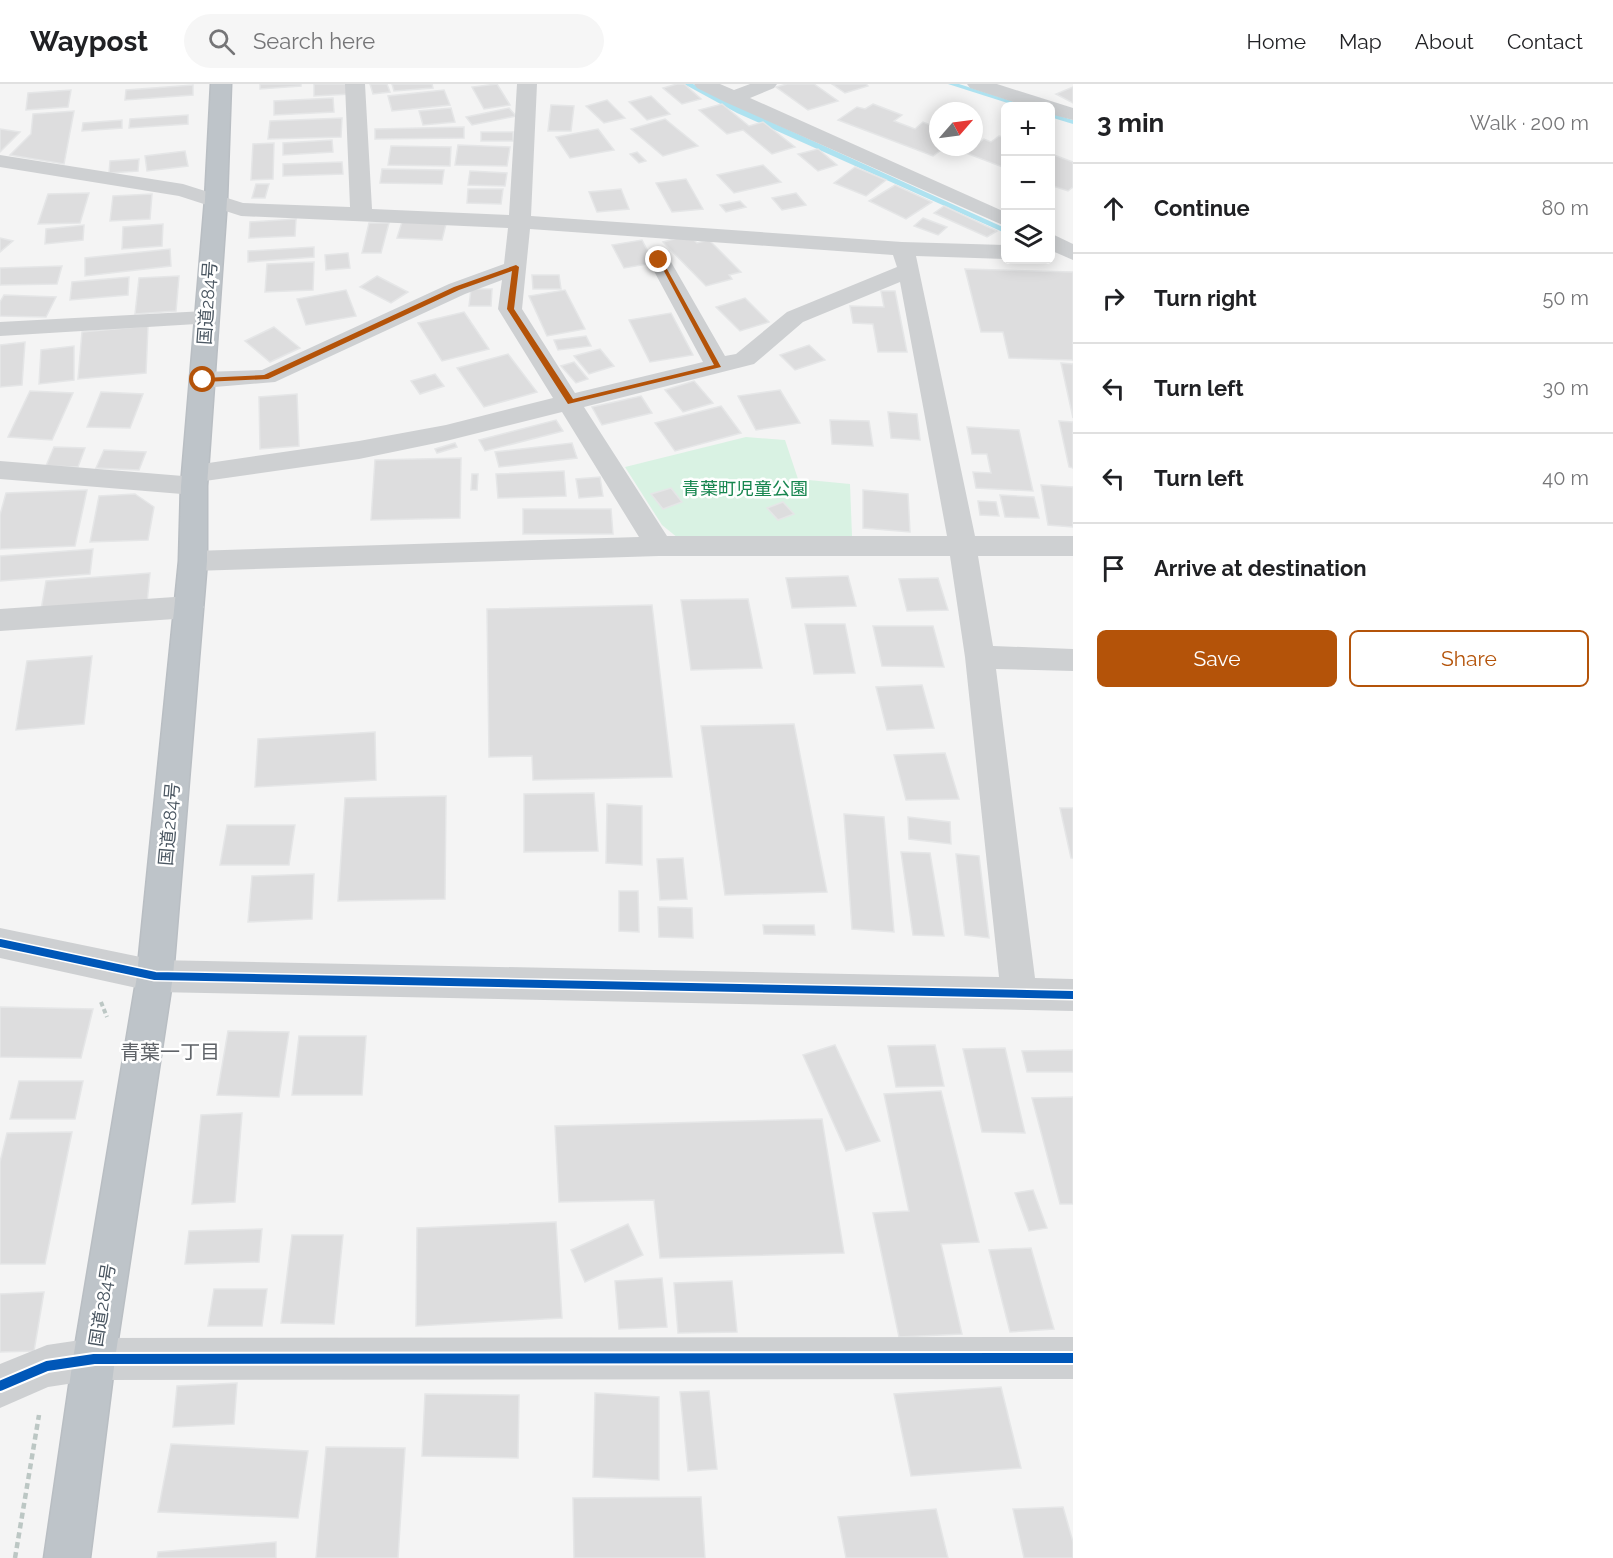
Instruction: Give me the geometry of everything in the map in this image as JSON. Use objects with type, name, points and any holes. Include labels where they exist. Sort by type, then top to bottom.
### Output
[{"type":"highway","name":"国道284号","points":[[67,1558],[94,1359],[154,976],[193,561],[194,480],[216,200],[221,84]]},
{"type":"street","points":[[355,84],[361,215]]},
{"type":"street","points":[[527,84],[520,222],[510,309],[571,402],[659,546]]},
{"type":"street","points":[[704,84],[1001,218]]},
{"type":"street","points":[[732,98],[767,84]]},
{"type":"street","points":[[977,84],[1033,102]]},
{"type":"street","points":[[1055,109],[1073,114]]},
{"type":"street","points":[[2,164],[183,190],[241,209],[520,222],[905,259],[1001,252]]},
{"type":"street","points":[[1055,243],[1073,254]]},
{"type":"street","points":[[1055,254],[1073,254]]},
{"type":"street","points":[[0,470],[194,480],[424,438],[745,359],[795,317],[905,259]]},
{"type":"street","points":[[905,259],[963,548],[980,657],[1019,993]]},
{"type":"street","points":[[659,260],[718,366]]},
{"type":"street","points":[[203,380],[266,377],[457,289],[516,267]]},
{"type":"street","points":[[0,329],[205,318]]},
{"type":"street","points":[[193,561],[659,546],[963,548],[1073,546]]},
{"type":"street","points":[[0,620],[189,607]]},
{"type":"street","points":[[980,657],[1073,660]]},
{"type":"street","points":[[0,943],[154,976],[1073,995]]},
{"type":"street","points":[[0,1386],[47,1366],[94,1359],[1073,1358]]},
{"type":"green space","name":"青葉町児童公園","points":[[746,437],[785,440],[798,479],[850,484],[852,536],[678,538],[662,525],[625,467]]},
{"type":"building","points":[[260,84],[301,84],[301,86],[260,89]]},
{"type":"building","points":[[314,84],[350,84],[351,94],[314,96]]},
{"type":"building","points":[[370,84],[387,84],[390,92],[373,94]]},
{"type":"building","points":[[392,84],[432,84],[433,88],[394,91]]},
{"type":"building","points":[[497,84],[510,105],[484,109],[472,87]]},
{"type":"building","points":[[684,84],[701,99],[682,104],[663,88]]},
{"type":"building","points":[[787,84],[814,84],[838,101],[808,110],[776,87]]},
{"type":"building","points":[[832,84],[866,84],[868,86],[845,93]]},
{"type":"building","points":[[193,85],[193,95],[125,100],[126,90]]},
{"type":"building","points":[[1073,87],[1073,103],[1056,94]]},
{"type":"building","points":[[71,90],[68,107],[26,110],[28,93]]},
{"type":"building","points":[[444,90],[450,105],[392,111],[388,96]]},
{"type":"building","points":[[651,96],[670,114],[647,120],[629,102]]},
{"type":"building","points":[[333,98],[334,112],[274,115],[274,101]]},
{"type":"building","points":[[607,100],[625,118],[604,123],[586,106]]},
{"type":"building","points":[[722,104],[749,126],[763,122],[795,147],[772,154],[743,130],[727,134],[699,110]]},
{"type":"building","points":[[873,104],[902,115],[894,121],[915,129],[923,122],[929,124],[929,154],[838,120],[857,107],[865,109]]},
{"type":"building","points":[[551,105],[574,106],[571,131],[548,131]]},
{"type":"building","points":[[451,108],[455,122],[423,125],[419,111]]},
{"type":"building","points":[[509,108],[516,116],[472,125],[466,117]]},
{"type":"building","points":[[74,111],[64,164],[10,155],[31,134],[33,114]]},
{"type":"building","points":[[188,115],[188,124],[129,128],[130,119]]},
{"type":"building","points":[[342,118],[341,137],[268,139],[270,121]]},
{"type":"building","points":[[665,119],[698,146],[663,156],[631,129]]},
{"type":"building","points":[[122,120],[122,128],[82,131],[83,123]]},
{"type":"building","points":[[464,127],[464,138],[375,139],[375,129]]},
{"type":"building","points":[[0,129],[20,132],[0,152]]},
{"type":"building","points":[[598,129],[614,150],[570,158],[556,137]]},
{"type":"building","points":[[481,132],[513,132],[513,141],[481,141]]},
{"type":"building","points":[[1001,137],[1001,166],[974,156],[983,156],[983,140],[991,142]]},
{"type":"building","points":[[332,140],[333,152],[283,155],[283,143]]},
{"type":"building","points":[[274,143],[273,179],[251,180],[253,144]]},
{"type":"building","points":[[458,145],[510,147],[507,166],[455,165]]},
{"type":"building","points":[[391,146],[451,147],[450,166],[388,165]]},
{"type":"building","points":[[818,149],[837,165],[818,171],[798,154]]},
{"type":"building","points":[[185,151],[188,166],[147,171],[145,156]]},
{"type":"building","points":[[637,152],[646,161],[639,163],[630,154]]},
{"type":"building","points":[[1055,155],[1073,162],[1073,187],[1068,191],[1055,187]]},
{"type":"building","points":[[139,159],[138,171],[109,173],[110,161]]},
{"type":"building","points":[[342,162],[343,174],[283,176],[283,164]]},
{"type":"building","points":[[763,165],[781,182],[734,193],[717,175]]},
{"type":"building","points":[[855,167],[886,180],[866,196],[834,183]]},
{"type":"building","points":[[382,169],[444,170],[442,184],[380,183]]},
{"type":"building","points":[[470,171],[507,173],[505,186],[468,185]]},
{"type":"building","points":[[686,179],[703,209],[672,212],[656,183]]},
{"type":"building","points":[[256,184],[269,184],[265,198],[252,198]]},
{"type":"building","points":[[895,185],[932,202],[906,219],[869,201]]},
{"type":"building","points":[[468,189],[503,189],[501,204],[467,203]]},
{"type":"building","points":[[621,189],[629,209],[597,212],[589,192]]},
{"type":"building","points":[[89,193],[80,223],[38,224],[48,194]]},
{"type":"building","points":[[796,193],[806,205],[782,210],[772,198]]},
{"type":"building","points":[[152,194],[150,219],[110,221],[113,196]]},
{"type":"building","points":[[740,201],[746,207],[726,212],[720,205]]},
{"type":"building","points":[[944,206],[997,231],[987,237],[934,213]]},
{"type":"building","points":[[923,218],[947,227],[938,235],[914,226]]},
{"type":"building","points":[[296,219],[295,236],[249,238],[250,222]]},
{"type":"building","points":[[402,222],[446,224],[442,240],[397,238]]},
{"type":"building","points":[[369,223],[389,223],[381,253],[362,253]]},
{"type":"building","points":[[163,224],[162,246],[122,249],[123,227]]},
{"type":"building","points":[[84,225],[83,240],[45,244],[46,229]]},
{"type":"building","points":[[689,235],[697,243],[709,240],[741,272],[729,275],[732,279],[706,286],[663,242]]},
{"type":"building","points":[[0,238],[13,241],[0,252]]},
{"type":"building","points":[[642,240],[654,263],[624,268],[612,245]]},
{"type":"building","points":[[314,247],[314,257],[248,262],[248,251]]},
{"type":"building","points":[[170,249],[171,266],[85,276],[85,258]]},
{"type":"building","points":[[348,253],[350,268],[326,270],[325,255]]},
{"type":"building","points":[[314,262],[313,290],[265,292],[267,264]]},
{"type":"building","points":[[62,266],[57,284],[0,285],[0,268]]},
{"type":"building","points":[[965,269],[1073,272],[1073,360],[1009,358],[1003,332],[981,332]]},
{"type":"building","points":[[532,275],[559,275],[561,289],[533,289]]},
{"type":"building","points":[[179,276],[176,311],[135,314],[139,278]]},
{"type":"building","points":[[377,276],[408,292],[391,303],[360,287]]},
{"type":"building","points":[[129,277],[128,295],[70,300],[72,282]]},
{"type":"building","points":[[471,289],[492,289],[491,306],[469,306]]},
{"type":"building","points":[[346,290],[356,316],[306,325],[297,299]]},
{"type":"building","points":[[565,290],[585,329],[547,336],[529,296]]},
{"type":"building","points":[[881,291],[895,291],[907,352],[878,352],[873,324],[853,323],[850,306],[884,307]]},
{"type":"building","points":[[4,295],[56,297],[46,317],[0,316],[0,302]]},
{"type":"building","points":[[745,298],[769,322],[740,331],[716,307]]},
{"type":"building","points":[[464,312],[489,349],[442,361],[418,323]]},
{"type":"building","points":[[671,313],[693,355],[650,362],[629,320]]},
{"type":"building","points":[[148,326],[146,373],[78,379],[82,332]]},
{"type":"building","points":[[274,327],[300,348],[270,362],[245,341]]},
{"type":"building","points":[[586,336],[591,346],[558,350],[554,340]]},
{"type":"building","points":[[25,342],[22,385],[0,387],[0,345]]},
{"type":"building","points":[[809,345],[825,360],[795,370],[780,355]]},
{"type":"building","points":[[74,346],[74,380],[39,384],[41,350]]},
{"type":"building","points":[[600,349],[614,366],[589,374],[574,356]]},
{"type":"building","points":[[508,354],[537,392],[484,407],[457,368]]},
{"type":"building","points":[[574,362],[588,379],[576,383],[561,366]]},
{"type":"building","points":[[1061,363],[1073,364],[1073,418]]},
{"type":"building","points":[[435,374],[444,386],[420,394],[411,381]]},
{"type":"building","points":[[694,381],[713,403],[683,412],[665,390]]},
{"type":"building","points":[[780,390],[800,423],[756,430],[738,396]]},
{"type":"building","points":[[30,391],[73,393],[52,440],[8,437]]},
{"type":"building","points":[[101,392],[143,394],[130,428],[87,427]]},
{"type":"building","points":[[297,394],[299,446],[260,449],[259,397]]},
{"type":"building","points":[[641,396],[652,413],[602,425],[592,407]]},
{"type":"building","points":[[721,406],[741,433],[675,451],[655,423]]},
{"type":"building","points":[[888,412],[917,414],[920,440],[891,438]]},
{"type":"building","points":[[556,420],[563,431],[485,451],[479,440]]},
{"type":"building","points":[[830,420],[869,421],[873,446],[832,444]]},
{"type":"building","points":[[1059,421],[1073,422],[1073,468],[1069,467]]},
{"type":"building","points":[[967,427],[1019,430],[1033,491],[976,488],[973,472],[991,473],[987,454],[972,454]]},
{"type":"building","points":[[455,443],[457,447],[437,453],[435,449]]},
{"type":"building","points":[[572,443],[577,458],[499,467],[495,452]]},
{"type":"building","points":[[54,447],[85,448],[78,467],[46,466]]},
{"type":"building","points":[[104,450],[146,452],[139,470],[96,468]]},
{"type":"building","points":[[461,458],[460,518],[371,520],[375,460]]},
{"type":"building","points":[[564,471],[566,496],[498,498],[496,474]]},
{"type":"building","points":[[472,474],[478,474],[477,490],[471,490]]},
{"type":"building","points":[[600,477],[603,496],[579,498],[576,479]]},
{"type":"building","points":[[1041,485],[1073,487],[1073,527],[1048,525]]},
{"type":"building","points":[[671,488],[682,502],[663,509],[651,494]]},
{"type":"building","points":[[87,490],[75,546],[0,549],[0,515],[6,493]]},
{"type":"building","points":[[863,490],[908,494],[910,532],[863,528]]},
{"type":"building","points":[[135,494],[154,507],[148,540],[90,542],[99,496]]},
{"type":"building","points":[[1000,495],[1034,497],[1039,518],[1005,517]]},
{"type":"building","points":[[978,501],[996,502],[999,516],[980,515]]},
{"type":"building","points":[[783,502],[794,514],[778,520],[767,508]]},
{"type":"building","points":[[523,509],[611,509],[613,534],[523,534]]},
{"type":"building","points":[[93,549],[90,574],[0,581],[0,556]]},
{"type":"building","points":[[150,573],[147,603],[41,610],[46,581]]},
{"type":"building","points":[[848,576],[856,606],[792,608],[786,578]]},
{"type":"building","points":[[938,578],[948,610],[907,611],[899,579]]},
{"type":"building","points":[[748,599],[762,668],[691,670],[681,600]]},
{"type":"building","points":[[652,605],[672,777],[533,780],[532,756],[489,757],[487,609]]},
{"type":"building","points":[[805,624],[845,624],[855,673],[814,674]]},
{"type":"building","points":[[873,626],[933,626],[944,667],[882,666]]},
{"type":"building","points":[[92,656],[84,724],[16,730],[27,661]]},
{"type":"building","points":[[922,685],[934,728],[887,730],[876,687]]},
{"type":"building","points":[[794,724],[827,892],[725,895],[701,726]]},
{"type":"building","points":[[375,732],[376,780],[255,787],[258,739]]},
{"type":"building","points":[[945,753],[959,799],[906,800],[894,755]]},
{"type":"building","points":[[594,793],[598,851],[524,852],[524,794]]},
{"type":"building","points":[[446,796],[445,899],[338,901],[345,798]]},
{"type":"building","points":[[607,804],[642,806],[642,865],[606,863]]},
{"type":"building","points":[[1060,808],[1073,808],[1073,858],[1071,858]]},
{"type":"building","points":[[844,814],[884,817],[894,932],[852,929]]},
{"type":"building","points":[[908,817],[950,822],[951,844],[909,839]]},
{"type":"building","points":[[227,825],[295,825],[289,865],[220,865]]},
{"type":"building","points":[[901,852],[930,853],[944,936],[913,935]]},
{"type":"building","points":[[956,854],[979,856],[989,938],[965,935]]},
{"type":"building","points":[[683,858],[687,899],[660,900],[657,859]]},
{"type":"building","points":[[314,874],[312,919],[248,922],[252,876]]},
{"type":"building","points":[[619,891],[638,891],[639,932],[619,931]]},
{"type":"building","points":[[658,907],[692,908],[693,938],[659,937]]},
{"type":"building","points":[[763,925],[814,925],[815,935],[764,934]]},
{"type":"building","points":[[0,1007],[93,1009],[81,1058],[0,1057]]},
{"type":"building","points":[[228,1031],[289,1032],[279,1097],[217,1095]]},
{"type":"building","points":[[299,1036],[366,1036],[362,1095],[292,1095]]},
{"type":"building","points":[[835,1045],[880,1141],[846,1151],[803,1055]]},
{"type":"building","points":[[935,1045],[944,1086],[896,1087],[888,1046]]},
{"type":"building","points":[[1005,1048],[1025,1133],[982,1132],[963,1049]]},
{"type":"building","points":[[1073,1050],[1073,1072],[1027,1072],[1022,1051]]},
{"type":"building","points":[[19,1081],[83,1081],[75,1119],[10,1119]]},
{"type":"building","points":[[941,1091],[979,1242],[941,1244],[962,1334],[899,1337],[873,1213],[909,1211],[884,1094]]},
{"type":"building","points":[[1073,1097],[1073,1204],[1060,1204],[1032,1098]]},
{"type":"building","points":[[242,1113],[235,1202],[192,1204],[201,1115]]},
{"type":"building","points":[[822,1119],[844,1253],[660,1258],[654,1200],[559,1202],[555,1126]]},
{"type":"building","points":[[72,1132],[45,1264],[0,1264],[0,1162],[7,1133]]},
{"type":"building","points":[[1033,1190],[1047,1228],[1029,1231],[1015,1193]]},
{"type":"building","points":[[556,1222],[562,1318],[416,1326],[417,1228]]},
{"type":"building","points":[[628,1224],[643,1255],[585,1282],[571,1250]]},
{"type":"building","points":[[262,1229],[259,1262],[185,1264],[189,1231]]},
{"type":"building","points":[[292,1235],[343,1235],[334,1324],[281,1323]]},
{"type":"building","points":[[1031,1248],[1054,1329],[1010,1332],[989,1250]]},
{"type":"building","points":[[662,1278],[667,1327],[619,1329],[615,1281]]},
{"type":"building","points":[[732,1281],[737,1332],[678,1333],[674,1283]]},
{"type":"building","points":[[214,1289],[267,1289],[262,1326],[208,1326]]},
{"type":"building","points":[[44,1292],[34,1351],[0,1352],[0,1294]]},
{"type":"building","points":[[237,1383],[234,1424],[173,1427],[177,1386]]},
{"type":"building","points":[[1001,1387],[1021,1468],[911,1476],[894,1394]]},
{"type":"building","points":[[709,1391],[717,1469],[688,1471],[680,1392]]},
{"type":"building","points":[[595,1393],[659,1397],[659,1480],[593,1477]]},
{"type":"building","points":[[425,1394],[519,1395],[518,1458],[422,1456]]},
{"type":"building","points":[[171,1444],[308,1451],[298,1518],[158,1512]]},
{"type":"building","points":[[326,1447],[405,1448],[398,1558],[316,1558]]},
{"type":"building","points":[[701,1497],[705,1558],[574,1558],[573,1498]]},
{"type":"building","points":[[1063,1507],[1073,1542],[1073,1558],[1024,1558],[1013,1509]]},
{"type":"building","points":[[936,1509],[948,1558],[846,1558],[838,1517]]},
{"type":"building","points":[[276,1542],[276,1558],[157,1558],[158,1552]]},
{"type":"waterway","points":[[688,84],[740,111],[1001,229]]},
{"type":"waterway","points":[[952,84],[1010,102]]},
{"type":"waterway","points":[[1055,117],[1073,122]]},
{"type":"cycle path","points":[[0,943],[155,976],[1073,995]]},
{"type":"cycle path","points":[[0,1386],[47,1366],[94,1359],[1073,1358]]},
{"type":"district","name":"青葉一丁目","points":[[170,1052]]},
{"type":"route","points":[[203,380],[266,377],[457,289],[516,267],[510,309],[571,402],[718,366],[659,260]]}]
